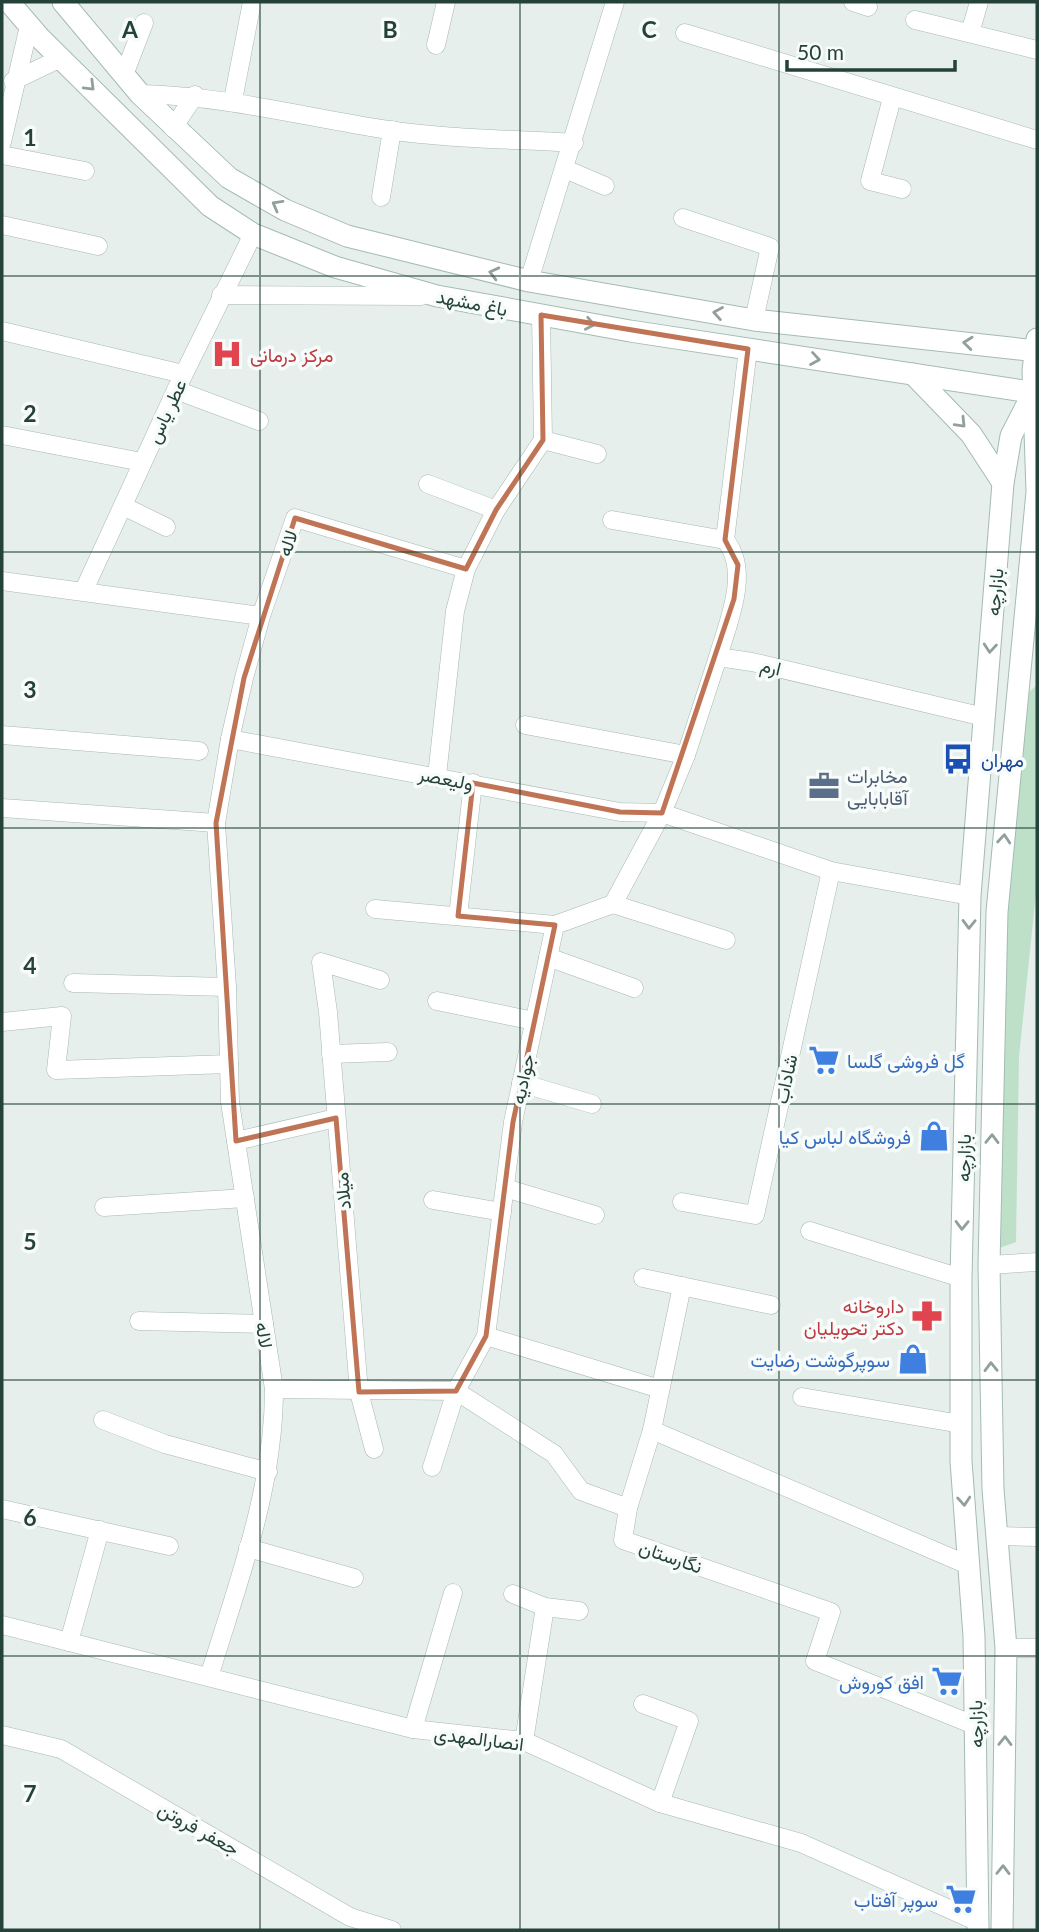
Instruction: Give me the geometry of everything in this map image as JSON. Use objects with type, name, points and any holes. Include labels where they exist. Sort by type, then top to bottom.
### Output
[{"type":"main road","name":"باغ مشهد","points":[[9,2],[29,26],[210,205],[253,234],[335,267],[438,296],[541,315],[1035,393]]},
{"type":"main road","name":"باغ مشهد","points":[[63,2],[140,94],[229,178],[285,210],[346,236],[529,281],[754,320],[1037,347]]},
{"type":"main road","points":[[335,267],[346,236]]},
{"type":"main road","name":"بازارچه","points":[[1002,1930],[1006,1648],[996,1536],[989,1265],[997,912],[1036,537],[1037,347]]},
{"type":"main road","points":[[913,374],[971,434],[1003,483]]},
{"type":"main road","name":"بازارچه","points":[[977,1926],[974,1636],[961,1461],[961,1278],[970,896],[1003,483],[1011,436],[1035,393]]},
{"type":"main road","points":[[1018,695],[1030,665],[1037,659]]},
{"type":"main road","points":[[962,1419],[967,1423],[981,1422],[991,1410]]},
{"type":"main road","points":[[961,1461],[967,1452],[977,1448],[993,1461]]},
{"type":"street","points":[[233,100],[252,2]]},
{"type":"street","points":[[436,45],[446,2]]},
{"type":"street","points":[[529,281],[574,143],[615,2]]},
{"type":"street","points":[[970,33],[979,2]]},
{"type":"street","points":[[915,20],[1037,50]]},
{"type":"street","points":[[124,75],[144,23]]},
{"type":"street","points":[[2,142],[8,79],[29,26]]},
{"type":"street","points":[[684,33],[892,98],[1037,139]]},
{"type":"street","points":[[8,79],[61,58]]},
{"type":"street","points":[[140,94],[195,95],[233,100],[392,130],[574,143]]},
{"type":"street","points":[[173,128],[195,95]]},
{"type":"street","points":[[892,98],[870,181],[902,189]]},
{"type":"street","points":[[381,197],[392,130]]},
{"type":"street","points":[[2,155],[85,171]]},
{"type":"street","points":[[565,169],[606,186]]},
{"type":"street","points":[[682,218],[770,247],[754,320]]},
{"type":"street","points":[[2,225],[97,246]]},
{"type":"street","name":"عطر یاس","points":[[85,590],[179,382],[253,234]]},
{"type":"street","points":[[221,295],[438,296]]},
{"type":"street","points":[[437,776],[454,611],[466,569],[496,510],[543,440],[541,315]]},
{"type":"street","points":[[2,331],[179,382],[259,421]]},
{"type":"street","points":[[725,540],[748,349]]},
{"type":"street","points":[[2,435],[142,462]]},
{"type":"street","points":[[543,440],[597,454]]},
{"type":"street","points":[[428,484],[496,510]]},
{"type":"street","points":[[123,506],[166,527]]},
{"type":"street","name":"لاله","points":[[209,1677],[248,1548],[268,1472],[274,1435],[274,1389],[236,1141],[229,1064],[227,987],[216,822],[230,739],[261,615],[295,518],[466,569]]},
{"type":"street","points":[[612,520],[725,540],[734,551],[738,565],[734,599],[686,755],[662,813],[613,904]]},
{"type":"street","points":[[2,581],[261,615]]},
{"type":"street","name":"ارم","points":[[718,657],[752,662],[984,717]]},
{"type":"street","points":[[525,725],[686,755]]},
{"type":"street","points":[[2,735],[199,751]]},
{"type":"street","name":"ولیعصر","points":[[230,739],[620,812],[662,813],[831,871],[970,896]]},
{"type":"street","points":[[458,916],[473,783]]},
{"type":"street","points":[[2,808],[216,822]]},
{"type":"street","name":"شاداب","points":[[682,1202],[755,1215],[831,871]]},
{"type":"street","points":[[375,909],[555,925],[613,904],[726,940]]},
{"type":"street","name":"جوادیه","points":[[432,1467],[456,1391],[486,1336],[521,1083],[555,925]]},
{"type":"street","points":[[548,957],[634,988]]},
{"type":"street","name":"میلاد","points":[[374,1450],[359,1392],[331,1054],[320,962],[380,980]]},
{"type":"street","points":[[73,983],[227,987]]},
{"type":"street","points":[[437,1001],[534,1021]]},
{"type":"street","points":[[2,1022],[62,1016],[56,1070],[229,1064]]},
{"type":"street","points":[[331,1054],[388,1052]]},
{"type":"street","points":[[521,1083],[592,1104]]},
{"type":"street","points":[[236,1141],[336,1118]]},
{"type":"street","points":[[505,1188],[595,1215]]},
{"type":"street","points":[[104,1207],[244,1198]]},
{"type":"street","points":[[433,1200],[502,1212]]},
{"type":"street","points":[[810,1231],[961,1278]]},
{"type":"street","points":[[989,1265],[1037,1262]]},
{"type":"street","points":[[643,1278],[771,1305]]},
{"type":"street","points":[[274,1389],[456,1391],[554,1454],[581,1491],[628,1508],[652,1430],[682,1286]]},
{"type":"street","points":[[139,1321],[264,1325]]},
{"type":"street","points":[[486,1336],[660,1389]]},
{"type":"street","points":[[802,1397],[962,1419]]},
{"type":"street","points":[[103,1420],[165,1444],[268,1472]]},
{"type":"street","points":[[652,1430],[968,1565]]},
{"type":"street","name":"نگارستان","points":[[628,1508],[623,1540],[831,1612],[815,1661],[974,1725]]},
{"type":"street","points":[[2,1509],[169,1546]]},
{"type":"street","points":[[69,1642],[100,1530]]},
{"type":"street","points":[[996,1536],[1037,1537]]},
{"type":"street","points":[[248,1548],[354,1578]]},
{"type":"street","points":[[413,1729],[453,1593]]},
{"type":"street","points":[[513,1594],[545,1607],[579,1611]]},
{"type":"street","points":[[524,1741],[545,1607]]},
{"type":"street","name":"انصارالمهدی","points":[[2,1625],[413,1729],[524,1741],[660,1803],[801,1843],[977,1926]]},
{"type":"street","points":[[1006,1648],[1037,1648]]},
{"type":"street","points":[[643,1704],[689,1721],[660,1803]]},
{"type":"street","name":"جعفر فروتن","points":[[2,1735],[61,1749],[350,1917],[392,1930]]},
{"type":"highlighted area","points":[[541,315],[748,349],[725,540],[738,565],[734,599],[662,813],[620,812],[473,783],[458,916],[555,925],[513,1122],[486,1336],[456,1391],[359,1392],[336,1118],[236,1141],[216,823],[244,678],[295,518],[466,569],[496,510],[543,440]]},
{"type":"green space","points":[[1037,685],[1037,883],[1019,1057],[1016,1242],[994,1250],[996,982],[1028,693]]},
{"type":"place","name":"مرکز درمانی","points":[[227,354]]},
{"type":"place","name":"مهران","points":[[958,759]]},
{"type":"place","name":"مخابرات آقابابایی","points":[[824,786]]},
{"type":"place","name":"گل فروشی گلسا","points":[[824,1060]]},
{"type":"place","name":"فروشگاه لباس کیا","points":[[934,1136]]},
{"type":"place","name":"داروخانه دکتر تحویلیان","points":[[927,1316]]},
{"type":"place","name":"سوپرگوشت رضایت","points":[[913,1359]]},
{"type":"place","name":"افق کوروش","points":[[947,1681]]},
{"type":"place","name":"سوپر آفتاب","points":[[961,1899]]}]
